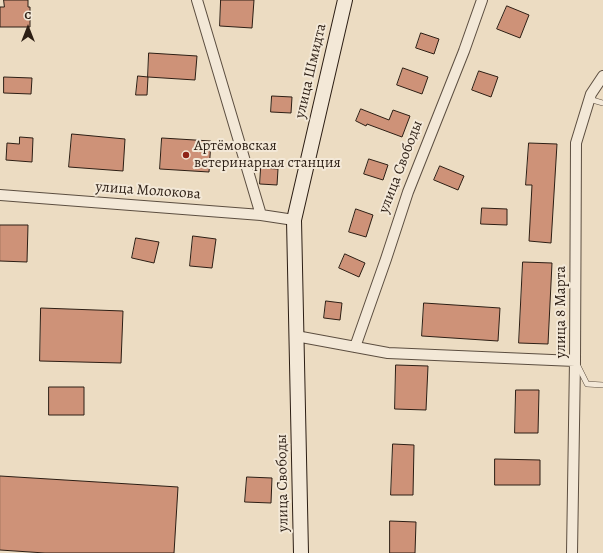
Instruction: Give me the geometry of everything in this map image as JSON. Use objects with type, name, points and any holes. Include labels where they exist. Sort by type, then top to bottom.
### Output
[{"type":"street","points":[[196,0],[261,215]]},
{"type":"street","name":"улица Шмидта","points":[[294,220],[345,0]]},
{"type":"street","name":"улица Свободы","points":[[355,347],[408,192],[464,52],[482,0]]},
{"type":"street","name":"улица 8 Марта","points":[[572,553],[576,143],[591,94],[603,76]]},
{"type":"street","name":"улица Молокова","points":[[0,195],[261,215],[294,220]]},
{"type":"street","name":"улица Свободы","points":[[294,220],[302,553]]},
{"type":"street","points":[[296,336],[388,353],[575,361]]},
{"type":"lane","points":[[589,99],[603,104]]},
{"type":"lane","points":[[575,361],[588,384],[603,385]]},
{"type":"building","points":[[4,0],[28,0],[28,7],[30,7],[30,27],[0,27],[0,7],[4,7]]},
{"type":"building","points":[[221,0],[254,0],[252,28],[220,26]]},
{"type":"building","points":[[507,6],[529,15],[520,38],[497,29]]},
{"type":"building","points":[[421,33],[439,39],[434,54],[416,48]]},
{"type":"building","points":[[149,53],[197,56],[195,80],[148,77]]},
{"type":"building","points":[[403,68],[428,77],[422,94],[397,85]]},
{"type":"building","points":[[479,71],[498,77],[491,97],[472,90]]},
{"type":"building","points":[[138,76],[148,77],[147,95],[136,95]]},
{"type":"building","points":[[4,77],[32,78],[31,94],[4,93]]},
{"type":"building","points":[[272,96],[292,97],[291,113],[271,112]]},
{"type":"building","points":[[361,109],[389,120],[393,110],[410,116],[402,137],[367,124],[366,126],[356,121]]},
{"type":"building","points":[[72,134],[125,139],[123,171],[69,167]]},
{"type":"building","points":[[20,137],[33,138],[32,162],[6,160],[7,143],[19,144]]},
{"type":"building","name":"Артёмовская ветеринарная станция","points":[[162,138],[211,141],[209,172],[160,169]]},
{"type":"building","points":[[529,143],[557,144],[551,243],[529,241],[532,185],[526,185]]},
{"type":"building","points":[[369,159],[388,165],[383,180],[364,174]]},
{"type":"building","points":[[440,166],[464,176],[458,190],[434,180]]},
{"type":"building","points":[[261,168],[278,169],[277,185],[260,184]]},
{"type":"building","points":[[482,208],[507,209],[507,225],[481,224]]},
{"type":"building","points":[[356,209],[373,215],[366,237],[349,232]]},
{"type":"building","points":[[0,225],[28,225],[27,262],[0,261]]},
{"type":"building","points":[[193,236],[216,239],[212,268],[190,266]]},
{"type":"building","points":[[136,238],[159,242],[154,263],[132,258]]},
{"type":"building","points":[[345,254],[365,263],[359,277],[339,268]]},
{"type":"building","points":[[523,262],[552,263],[548,344],[519,343]]},
{"type":"building","points":[[326,301],[342,303],[340,320],[324,318]]},
{"type":"building","points":[[424,303],[500,308],[498,341],[422,336]]},
{"type":"building","points":[[41,308],[123,311],[121,363],[40,361]]},
{"type":"building","points":[[396,365],[428,366],[426,410],[395,409]]},
{"type":"building","points":[[49,387],[84,387],[84,415],[49,415]]},
{"type":"building","points":[[516,390],[539,390],[538,433],[515,433]]},
{"type":"building","points":[[393,444],[414,445],[413,495],[391,495]]},
{"type":"building","points":[[495,459],[540,460],[540,485],[495,485]]},
{"type":"building","points":[[0,476],[178,487],[174,553],[45,553],[0,550]]},
{"type":"building","points":[[247,477],[272,478],[271,503],[245,502]]},
{"type":"building","points":[[390,521],[416,522],[415,553],[390,553]]},
{"type":"place","name":"Артёмовская ветеринарная станция","points":[[186,155]]}]
